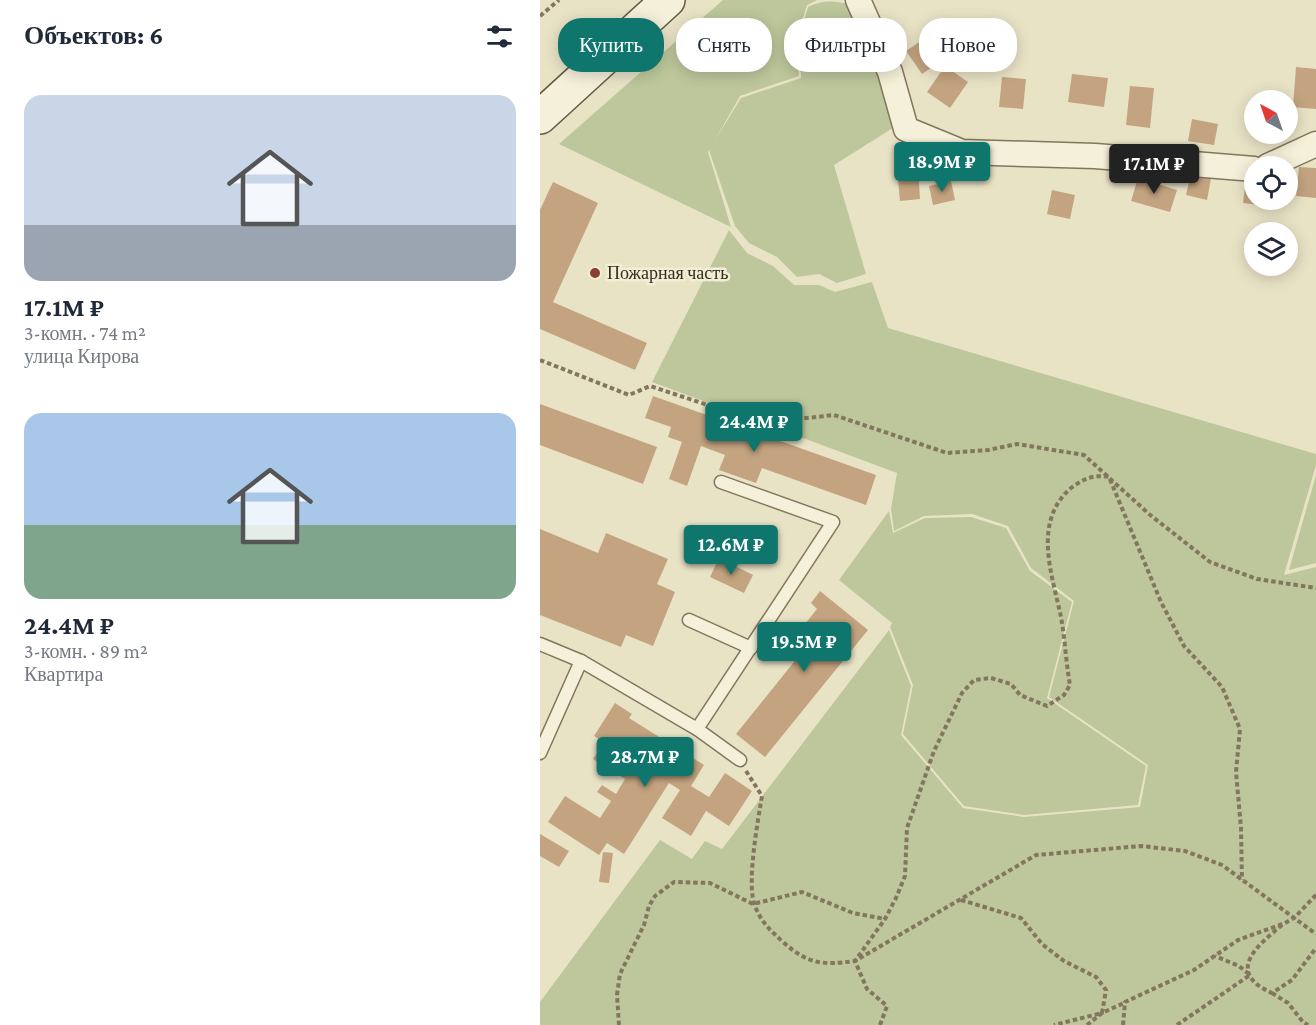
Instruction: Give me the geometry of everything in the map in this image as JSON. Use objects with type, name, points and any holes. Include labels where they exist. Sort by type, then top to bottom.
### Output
[{"type":"main road","points":[[540,117],[668,0]]},
{"type":"street","points":[[858,0],[890,72],[906,129],[962,152],[1095,156],[1244,168]]},
{"type":"street","points":[[1290,156],[1316,144]]},
{"type":"lane","points":[[697,729],[833,522],[721,482]]},
{"type":"lane","points":[[688,620],[751,648]]},
{"type":"lane","points":[[540,644],[581,661],[697,729],[740,760]]},
{"type":"lane","points":[[540,753],[581,661]]},
{"type":"path","points":[[540,16],[559,0]]},
{"type":"path","points":[[540,360],[629,395],[650,386],[726,411],[789,420],[834,415],[947,453],[988,450],[1017,444],[1084,455],[1149,514],[1210,562],[1257,579],[1316,588]]},
{"type":"path","points":[[855,961],[885,919],[904,876],[907,828],[934,751],[962,693],[974,680],[991,678],[1011,684],[1020,695],[1047,706],[1064,695],[1070,685],[1060,617],[1050,573],[1048,540],[1050,515],[1064,495],[1078,483],[1096,474],[1109,477]]},
{"type":"path","points":[[1109,477],[1161,602],[1184,646],[1222,687],[1240,729],[1236,772],[1242,880]]},
{"type":"path","points":[[740,760],[762,796],[753,849],[753,904],[765,926],[795,953],[824,965],[855,961],[1036,855],[1142,846],[1185,851],[1222,865],[1316,934]]},
{"type":"path","points":[[619,1025],[616,995],[620,974],[656,896],[674,882],[710,883],[753,904],[802,892],[853,913],[885,919]]},
{"type":"path","points":[[1054,1025],[1102,1013],[1194,970],[1238,940],[1294,918],[1316,895]]},
{"type":"path","points":[[960,900],[1021,918],[1042,944],[1064,961],[1096,977],[1106,990],[1102,1013],[1087,1025]]},
{"type":"path","points":[[1250,975],[1248,964],[1250,954],[1285,923]]},
{"type":"path","points":[[1272,993],[1292,980],[1316,948]]},
{"type":"path","points":[[1215,955],[1239,966],[1257,984],[1288,1003],[1308,1025]]},
{"type":"path","points":[[855,961],[867,989],[887,1006],[880,1025]]},
{"type":"path","points":[[1177,1025],[1250,975]]},
{"type":"path","points":[[1123,1025],[1125,1002]]},
{"type":"green space","points":[[723,0],[817,0],[807,5],[803,18],[784,18],[784,72],[799,72],[799,76],[740,96],[715,140],[741,98],[801,78],[801,72],[881,72],[904,121],[834,165],[866,274],[837,283],[819,274],[797,277],[777,257],[749,243],[735,226],[709,150],[731,227],[559,144],[641,72],[664,72],[664,52],[676,41],[676,72],[772,72],[772,18],[702,18]]},
{"type":"green space","points":[[840,2],[850,5],[856,18],[805,18],[808,7],[818,3]]},
{"type":"green space","points":[[729,230],[747,253],[773,266],[794,285],[819,285],[835,292],[872,282],[888,328],[1316,454],[1316,465],[1284,575],[1316,567],[1316,1025],[540,1025],[540,1002],[660,840],[692,859],[705,841],[722,849],[889,630],[911,686],[901,735],[963,808],[1024,817],[1140,807],[1148,765],[1049,697],[1074,601],[1031,568],[1008,526],[972,514],[924,516],[894,531],[891,509],[897,473],[652,382]]},
{"type":"green space","points":[[1316,475],[1316,563],[1289,570]]},
{"type":"green space","points":[[889,511],[893,533],[925,518],[971,517],[1006,528],[1030,571],[1072,602],[1047,698],[1146,766],[1138,805],[1024,815],[964,806],[903,734],[913,685],[890,627],[892,623],[839,580]]},
{"type":"building","points":[[919,42],[919,70],[907,52]]},
{"type":"building","points":[[1296,67],[1316,69],[1316,109],[1298,107],[1298,90],[1294,90]]},
{"type":"building","points":[[941,72],[954,72],[968,82],[950,108],[927,92]]},
{"type":"building","points":[[1072,74],[1108,78],[1104,107],[1068,102]]},
{"type":"building","points":[[1002,77],[1026,79],[1023,109],[999,107]]},
{"type":"building","points":[[1130,86],[1154,88],[1150,128],[1126,125]]},
{"type":"building","points":[[1192,119],[1218,124],[1214,145],[1188,141]]},
{"type":"building","points":[[1299,167],[1316,168],[1316,198],[1298,196]]},
{"type":"building","points":[[918,168],[920,199],[900,201],[897,170]]},
{"type":"building","points":[[1192,169],[1212,173],[1207,200],[1186,195]]},
{"type":"building","points":[[1138,178],[1177,190],[1170,212],[1131,201]]},
{"type":"building","points":[[951,181],[955,200],[933,205],[929,186]]},
{"type":"building","points":[[553,182],[598,203],[553,302],[647,343],[635,370],[540,329],[540,210]]},
{"type":"building","points":[[1052,190],[1075,195],[1070,219],[1047,214]]},
{"type":"building","points":[[653,396],[876,475],[866,505],[762,468],[756,483],[719,470],[725,455],[701,446],[687,486],[669,479],[682,442],[668,437],[671,427],[645,418]]},
{"type":"building","points":[[540,404],[657,447],[643,484],[540,445]]},
{"type":"building","points":[[540,529],[598,553],[606,533],[668,559],[657,584],[675,592],[653,646],[626,635],[621,647],[540,615]]},
{"type":"building","points":[[719,558],[753,575],[744,593],[710,577]]},
{"type":"building","points":[[820,591],[868,630],[765,757],[736,734],[806,647],[794,638],[817,609],[811,603]]},
{"type":"building","points":[[615,703],[632,714],[629,718],[704,765],[691,786],[709,797],[725,773],[752,791],[729,826],[706,811],[691,836],[662,818],[680,790],[669,783],[624,854],[607,843],[599,855],[548,822],[565,796],[600,818],[611,801],[597,792],[602,785],[616,794],[625,779],[593,759],[604,742],[594,736]]},
{"type":"building","points":[[540,834],[569,851],[559,867],[540,856]]},
{"type":"building","points":[[603,852],[613,853],[609,883],[599,882]]},
{"type":"place","name":"Пожарная часть","points":[[595,273]]}]
